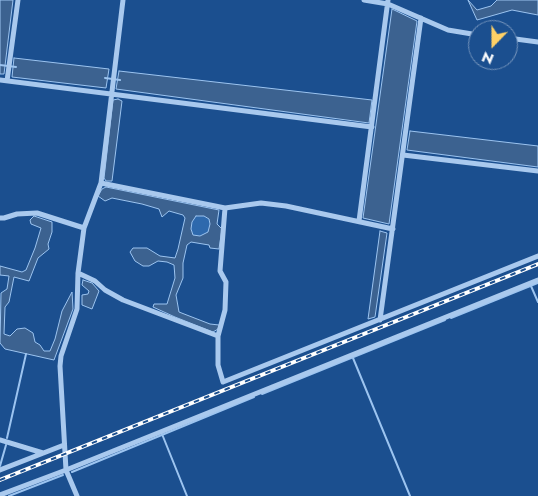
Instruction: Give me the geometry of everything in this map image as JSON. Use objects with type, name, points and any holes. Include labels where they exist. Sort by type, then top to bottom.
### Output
[{"type":"street","points":[[8,81],[18,0]]},
{"type":"street","points":[[77,496],[66,470],[60,366],[61,356],[77,309],[78,273],[84,228],[100,183],[123,0]]},
{"type":"street","points":[[364,0],[388,2],[448,30],[468,33]]},
{"type":"street","points":[[359,221],[388,2]]},
{"type":"street","points":[[380,320],[421,18]]},
{"type":"street","points":[[518,39],[538,42]]},
{"type":"street","points":[[0,80],[372,127]]},
{"type":"street","points":[[403,156],[538,171]]},
{"type":"street","points":[[100,183],[225,208],[260,203],[286,206],[393,230]]},
{"type":"street","points":[[225,208],[220,271],[226,282],[225,310],[219,334],[218,365],[224,382],[538,256]]},
{"type":"street","points":[[0,218],[17,214],[37,213],[84,228]]},
{"type":"street","points":[[78,273],[95,280],[105,290],[123,300],[219,334]]},
{"type":"street","points":[[0,495],[538,280]]},
{"type":"street","points":[[0,440],[44,453]]},
{"type":"street","points":[[0,470],[64,445]]},
{"type":"shaded area","points":[[0,0],[13,0],[4,74],[0,74]]},
{"type":"shaded area","points":[[468,0],[477,10],[491,6],[497,0],[538,0],[538,15],[512,10],[477,20]]},
{"type":"shaded area","points":[[392,9],[417,21],[389,224],[363,218]]},
{"type":"shaded area","points":[[14,58],[109,69],[106,88],[12,77]]},
{"type":"shaded area","points":[[119,71],[372,100],[369,123],[116,89]]},
{"type":"shaded area","points":[[118,99],[122,101],[112,181],[106,181],[104,178],[113,100]]},
{"type":"shaded area","points":[[410,131],[538,146],[538,167],[407,150]]},
{"type":"shaded area","points":[[106,187],[219,210],[217,224],[222,229],[219,249],[191,242],[187,245],[183,263],[183,278],[176,295],[179,312],[210,324],[219,325],[218,329],[213,332],[153,307],[154,304],[167,304],[175,278],[174,265],[158,261],[149,266],[143,266],[135,261],[130,252],[133,248],[147,248],[160,256],[175,258],[185,218],[183,215],[169,211],[162,217],[159,209],[142,204],[112,198],[105,201],[98,196],[102,189]],"holes":[[[196,216],[204,216],[209,219],[208,232],[200,236],[193,235],[191,229],[192,222]]]},
{"type":"shaded area","points":[[34,216],[52,222],[52,232],[48,244],[49,249],[38,258],[29,281],[14,277],[9,302],[5,307],[4,334],[10,336],[17,329],[25,328],[33,333],[35,342],[44,351],[50,351],[62,311],[72,292],[73,309],[54,360],[5,349],[0,343],[1,293],[7,289],[9,276],[0,275],[0,266],[22,272],[26,270],[41,228],[31,224],[30,220]]},
{"type":"shaded area","points":[[196,216],[204,216],[209,219],[210,224],[208,232],[200,236],[193,235],[191,229],[192,221]]},
{"type":"shaded area","points":[[380,231],[387,233],[375,317],[368,319]]},
{"type":"shaded area","points":[[83,280],[92,283],[99,291],[92,309],[82,305],[82,295],[88,294],[89,291],[82,285]]},
{"type":"waterway","points":[[0,65],[16,67]]},
{"type":"waterway","points":[[105,78],[120,80]]},
{"type":"waterway","points":[[451,318],[538,283]]},
{"type":"waterway","points":[[531,286],[538,302]]},
{"type":"waterway","points":[[262,394],[445,320]]},
{"type":"waterway","points":[[7,438],[26,354]]},
{"type":"waterway","points":[[353,358],[410,496]]},
{"type":"waterway","points":[[72,472],[254,397]]},
{"type":"waterway","points":[[162,434],[187,496]]},
{"type":"waterway","points":[[0,466],[6,445]]},
{"type":"waterway","points":[[9,496],[63,475]]},
{"type":"railway","points":[[0,480],[538,264]]}]
